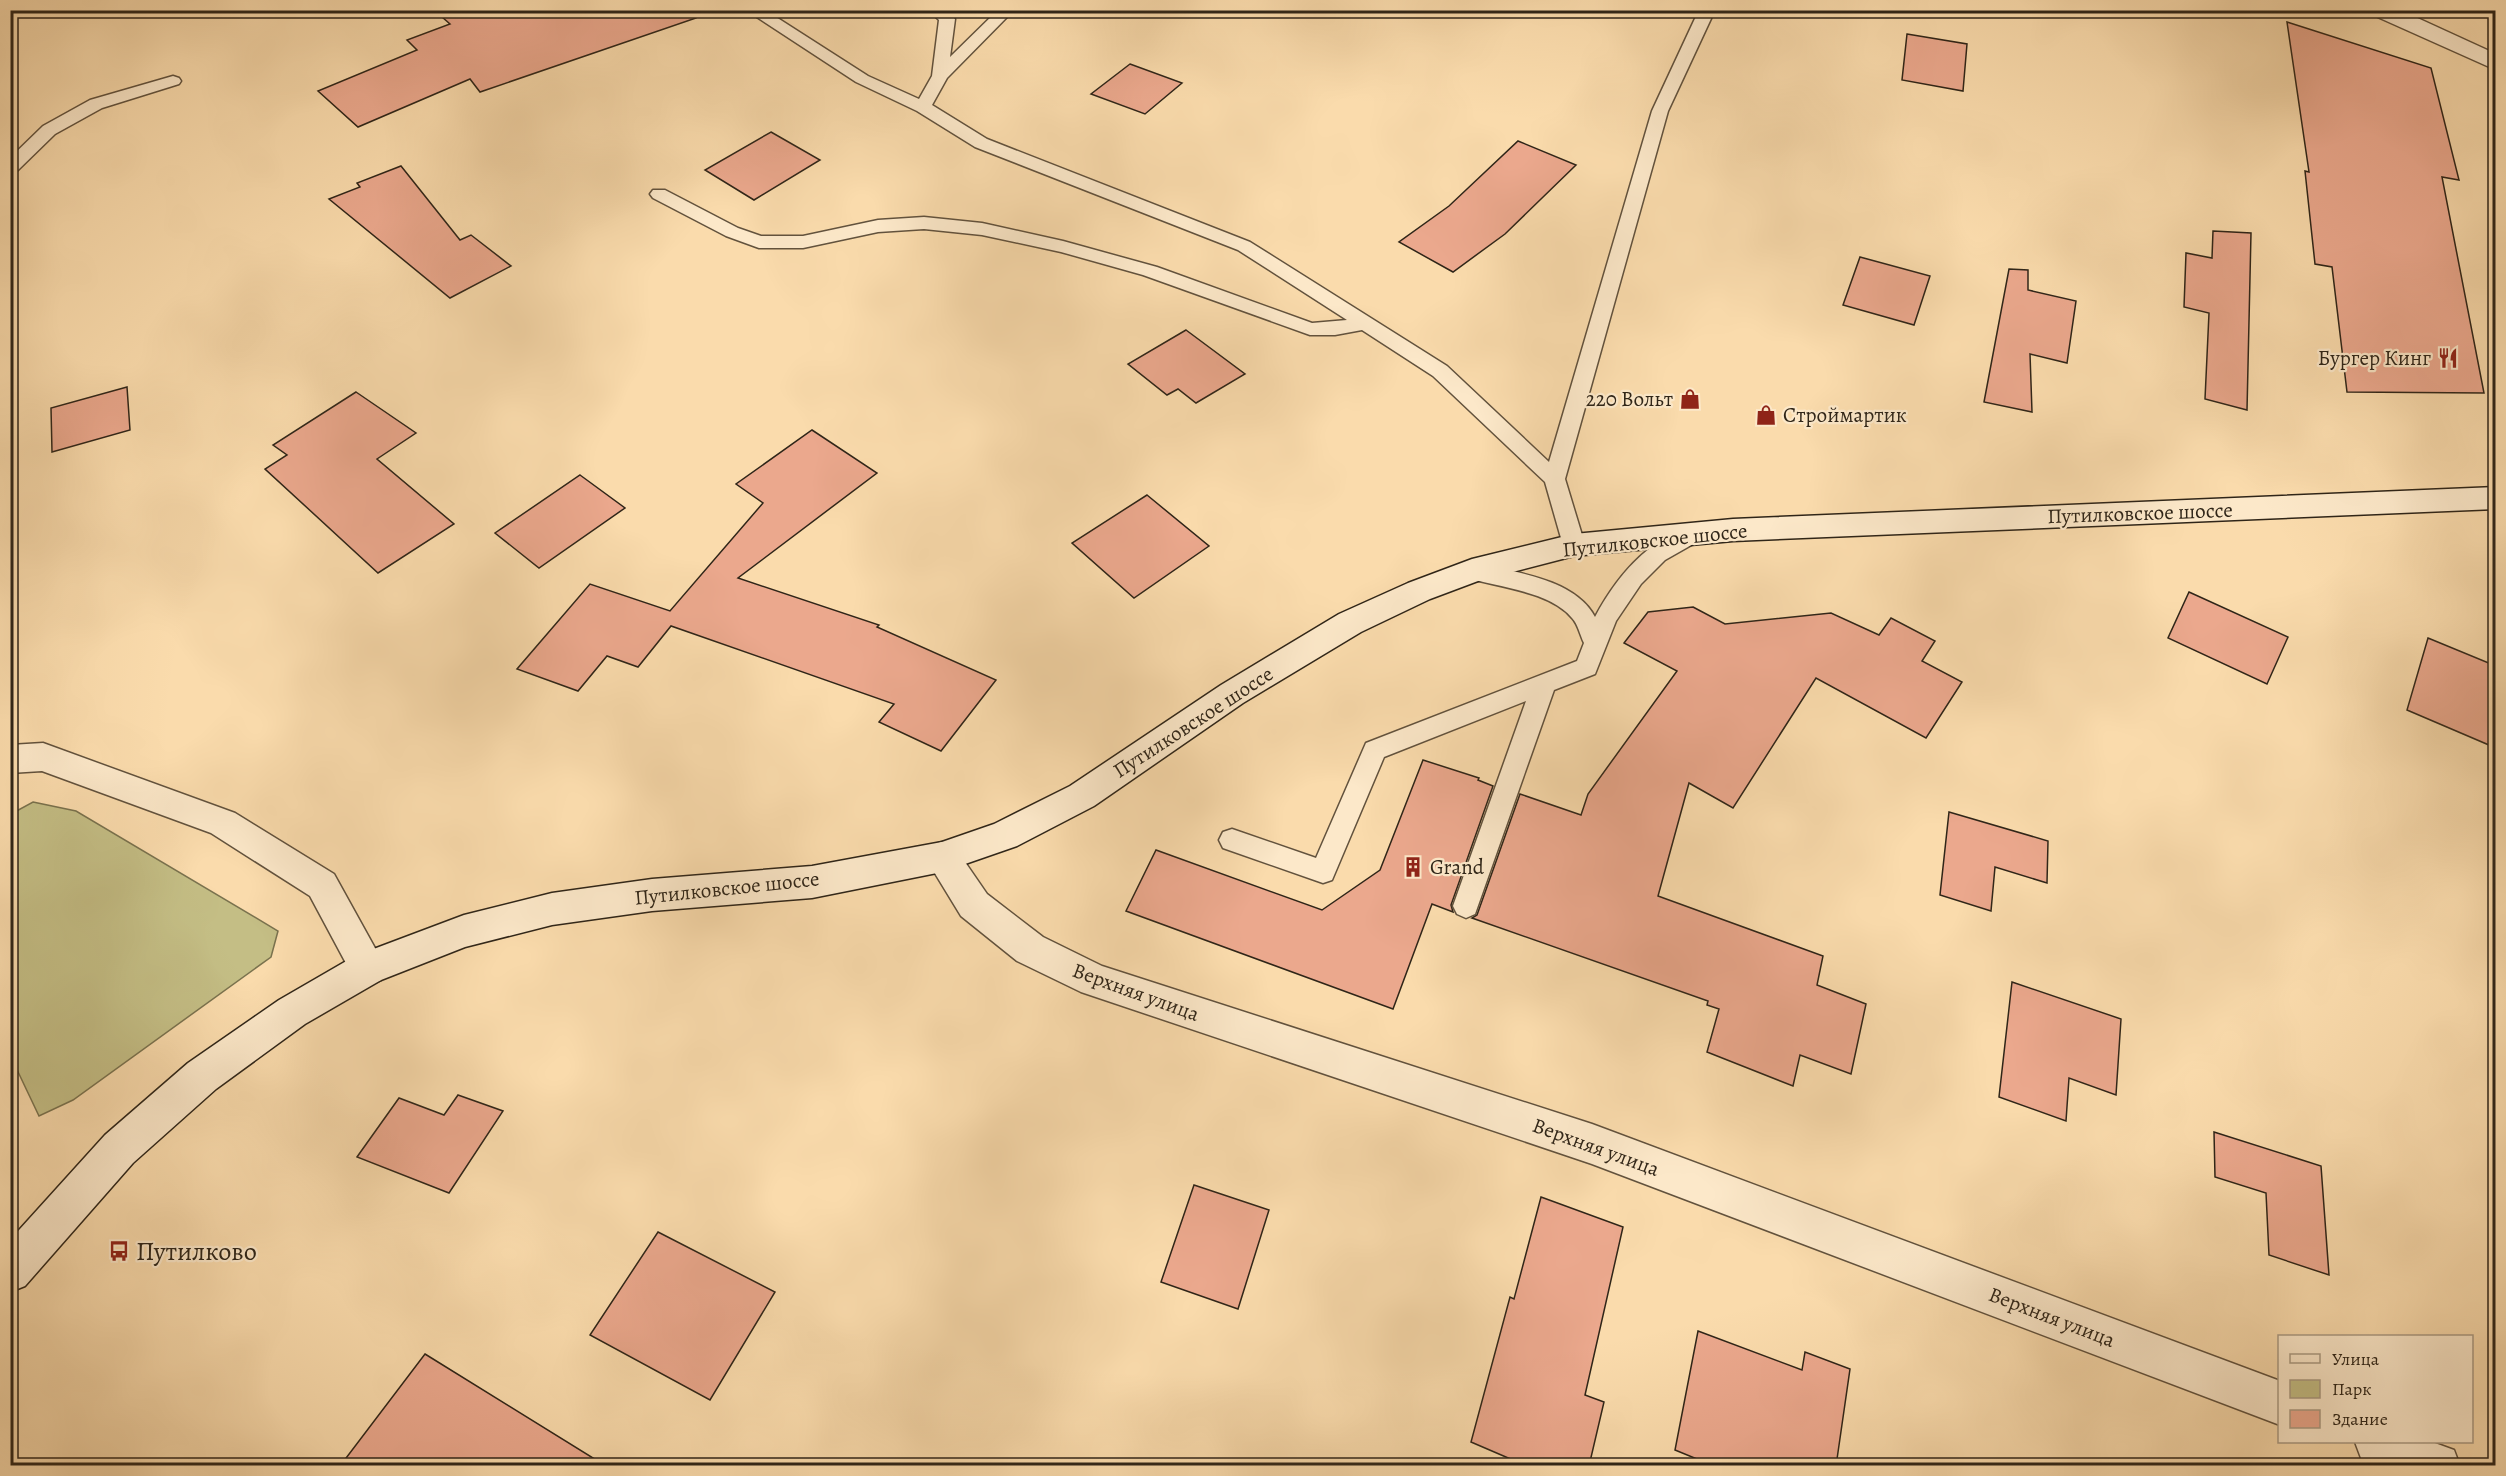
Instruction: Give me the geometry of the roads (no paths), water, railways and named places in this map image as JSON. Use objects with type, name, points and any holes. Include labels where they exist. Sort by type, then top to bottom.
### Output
[{"type":"main road","points":[[2381,10],[2496,63]]},
{"type":"main road","name":"Путилковское шоссе","points":[[10,1271],[119,1149],[202,1076],[292,1012],[368,968],[464,931],[552,909],[652,895],[812,882],[942,857],[1005,835],[1082,796],[1232,694],[1350,623],[1419,591],[1472,571],[1574,545],[1733,530],[2496,498]]},
{"type":"main road","points":[[10,759],[43,757],[223,823],[322,885],[368,968]]},
{"type":"main road","name":"Верхняя улица","points":[[942,857],[974,905],[1030,949],[1094,980],[1592,1144],[2278,1402]]},
{"type":"main road","points":[[2380,1443],[2438,1466]]},
{"type":"lane","points":[[753,10],[862,79],[923,107],[981,143],[1244,246],[1440,370],[1554,479],[1574,545]]},
{"type":"lane","points":[[935,10],[947,19],[940,76]]},
{"type":"lane","points":[[923,107],[940,76],[1007,10]]},
{"type":"lane","points":[[1554,479],[1660,111],[1707,10]]},
{"type":"lane","points":[[10,168],[49,130],[96,104],[173,81]]},
{"type":"lane","points":[[659,194],[732,232],[759,242],[803,242],[878,226],[924,223],[982,229],[1064,247],[1150,271],[1310,329],[1335,329],[1365,323]]},
{"type":"lane","points":[[1232,840],[1323,872],[1375,750],[1587,667],[1594,640],[1609,611],[1631,580],[1658,553],[1694,534]]},
{"type":"lane","points":[[1472,571],[1518,582],[1560,597],[1580,611],[1594,640]]},
{"type":"lane","points":[[1466,906],[1544,684]]},
{"type":"place","name":"Бургер Кинг","points":[[2448,358]]},
{"type":"place","name":"220 Вольт","points":[[1690,399]]},
{"type":"place","name":"Строймартик","points":[[1766,415]]},
{"type":"place","name":"Grand","points":[[1413,867]]},
{"type":"place","name":"Путилково","points":[[119,1251]]}]
